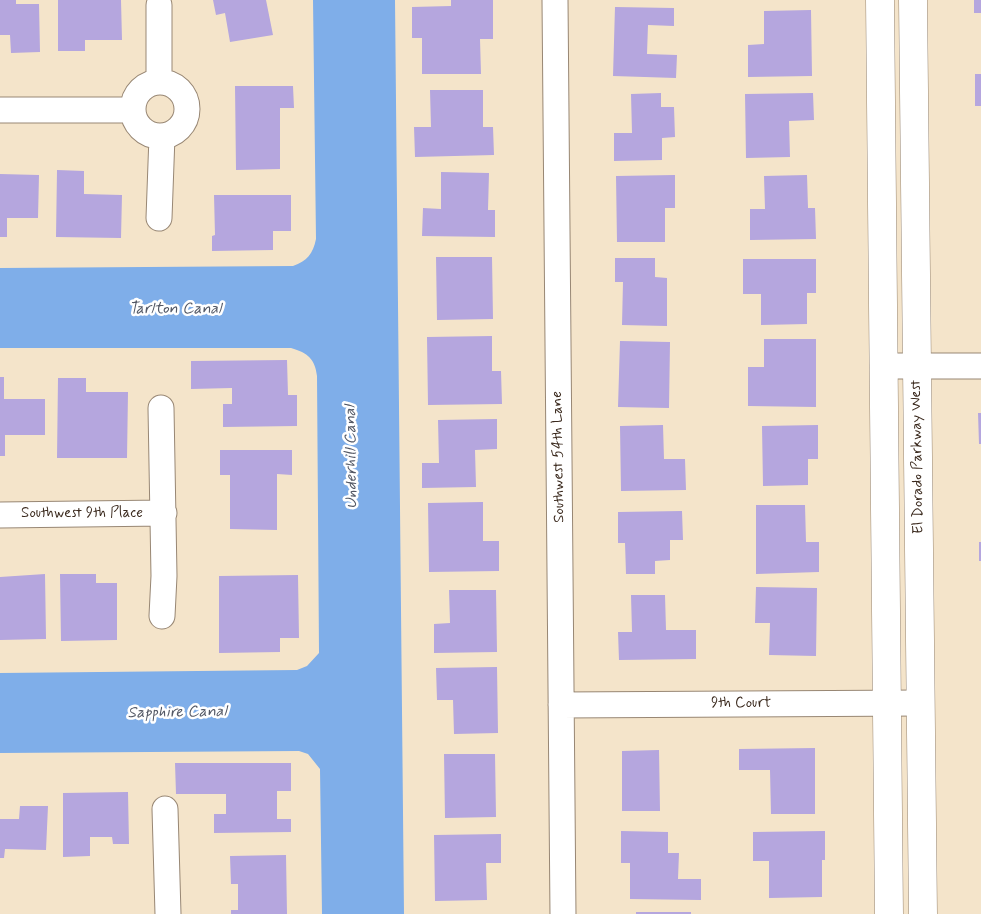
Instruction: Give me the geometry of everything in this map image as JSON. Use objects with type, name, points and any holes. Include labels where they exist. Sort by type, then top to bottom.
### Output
[{"type":"street","name":"Southwest 54th Lane","points":[[555,0],[563,914]]},
{"type":"street","points":[[880,0],[889,914]]},
{"type":"street","name":"El Dorado Parkway West","points":[[913,0],[923,914]]},
{"type":"street","points":[[159,5],[159,82]]},
{"type":"street","points":[[159,82],[176,88],[186,103],[184,121],[178,129],[162,136],[145,132],[139,126],[133,110],[137,94],[151,84],[159,82]]},
{"type":"street","points":[[0,110],[133,110]]},
{"type":"street","points":[[160,218],[162,136]]},
{"type":"street","points":[[883,366],[981,366]]},
{"type":"street","name":"Southwest 9th Place","points":[[161,408],[164,513],[162,616]]},
{"type":"street","name":"Southwest 9th Place","points":[[0,515],[164,513]]},
{"type":"street","name":"9th Court","points":[[561,705],[921,703]]},
{"type":"street","points":[[166,809],[168,914]]},
{"type":"water","points":[[313,0],[395,0],[404,914],[322,914],[320,769],[308,754],[299,751],[0,753],[0,673],[297,670],[307,666],[319,653],[317,376],[310,358],[302,352],[291,348],[0,348],[0,268],[293,266],[309,256],[316,239]]},
{"type":"building","points":[[0,0],[16,0],[16,4],[39,4],[40,52],[11,53],[10,35],[0,35]]},
{"type":"building","points":[[58,0],[121,0],[122,40],[85,40],[85,51],[58,51]]},
{"type":"building","points":[[213,0],[266,0],[273,35],[230,42],[225,13],[216,15]]},
{"type":"building","points":[[451,0],[493,0],[493,39],[480,39],[481,74],[422,74],[422,38],[412,38],[412,7],[451,6]]},
{"type":"building","points":[[974,0],[981,0],[981,13],[974,13]]},
{"type":"building","points":[[615,7],[674,8],[674,26],[648,25],[647,54],[677,55],[676,78],[613,76]]},
{"type":"building","points":[[811,10],[812,76],[748,77],[748,45],[764,44],[764,11]]},
{"type":"building","points":[[975,74],[981,74],[981,106],[975,106]]},
{"type":"building","points":[[235,86],[293,86],[294,108],[280,108],[280,169],[236,170]]},
{"type":"building","points":[[430,90],[483,90],[483,127],[493,127],[494,155],[415,157],[414,127],[431,127]]},
{"type":"building","points":[[661,93],[661,107],[674,107],[675,137],[662,138],[662,160],[614,161],[614,133],[632,133],[631,94]]},
{"type":"building","points":[[813,93],[814,120],[789,121],[790,157],[746,158],[745,94]]},
{"type":"building","points":[[57,170],[84,171],[84,194],[122,195],[121,238],[56,237]]},
{"type":"building","points":[[441,172],[489,173],[488,210],[495,210],[495,237],[422,236],[423,208],[441,209]]},
{"type":"building","points":[[0,174],[39,175],[38,218],[7,218],[7,237],[0,237]]},
{"type":"building","points":[[675,175],[675,208],[665,208],[665,242],[617,242],[616,176]]},
{"type":"building","points":[[807,175],[808,208],[815,208],[816,239],[750,240],[750,209],[765,209],[764,176]]},
{"type":"building","points":[[214,195],[291,195],[291,231],[273,231],[273,250],[212,251],[212,236],[215,235]]},
{"type":"building","points":[[436,257],[492,257],[493,319],[437,320]]},
{"type":"building","points":[[615,258],[655,258],[655,277],[667,278],[667,326],[622,325],[623,282],[615,282]]},
{"type":"building","points":[[743,259],[816,259],[816,293],[807,293],[807,324],[761,325],[761,294],[743,294]]},
{"type":"building","points":[[492,336],[492,371],[501,371],[502,404],[428,405],[427,337]]},
{"type":"building","points":[[764,339],[816,339],[816,407],[748,406],[748,367],[764,367]]},
{"type":"building","points":[[620,341],[670,342],[669,408],[618,407]]},
{"type":"building","points":[[287,360],[288,395],[297,395],[297,426],[223,427],[223,404],[232,404],[232,388],[191,389],[191,361]]},
{"type":"building","points":[[0,377],[4,377],[4,399],[45,399],[45,435],[5,435],[5,456],[0,456]]},
{"type":"building","points":[[58,378],[86,378],[86,392],[128,392],[127,458],[57,458]]},
{"type":"building","points":[[978,413],[981,413],[981,444],[979,444]]},
{"type":"building","points":[[497,419],[497,449],[475,450],[476,487],[422,488],[422,463],[439,463],[438,420]]},
{"type":"building","points":[[663,425],[664,459],[685,459],[686,490],[621,491],[620,426]]},
{"type":"building","points":[[818,425],[818,459],[808,459],[808,485],[763,486],[762,426]]},
{"type":"building","points":[[220,450],[292,450],[292,475],[277,474],[277,530],[230,529],[230,475],[220,475]]},
{"type":"building","points":[[483,502],[483,541],[499,541],[499,571],[429,572],[428,503]]},
{"type":"building","points":[[756,505],[805,505],[806,542],[819,542],[819,572],[756,574]]},
{"type":"building","points":[[682,511],[683,540],[670,540],[670,560],[655,561],[655,574],[626,574],[625,543],[618,543],[618,512]]},
{"type":"building","points":[[979,542],[981,542],[981,561],[979,561]]},
{"type":"building","points":[[45,574],[46,639],[0,640],[0,577]]},
{"type":"building","points":[[60,574],[96,574],[96,583],[117,583],[117,640],[61,641]]},
{"type":"building","points":[[298,575],[299,638],[280,638],[280,652],[219,653],[219,576]]},
{"type":"building","points":[[756,587],[817,588],[816,656],[769,655],[770,623],[755,623]]},
{"type":"building","points":[[449,590],[496,590],[497,652],[434,653],[434,624],[450,623]]},
{"type":"building","points":[[631,595],[665,595],[666,630],[696,630],[696,659],[619,660],[618,632],[632,632]]},
{"type":"building","points":[[497,667],[498,733],[454,734],[453,700],[437,700],[436,668]]},
{"type":"building","points":[[815,748],[815,814],[771,814],[770,770],[739,770],[739,749]]},
{"type":"building","points":[[659,750],[660,811],[622,811],[622,751]]},
{"type":"building","points":[[444,754],[495,754],[496,817],[445,818]]},
{"type":"building","points":[[175,763],[291,763],[291,791],[277,791],[277,819],[291,819],[291,832],[214,833],[214,814],[226,814],[226,794],[176,794]]},
{"type":"building","points":[[128,792],[129,844],[113,844],[112,837],[90,837],[90,856],[63,857],[63,793]]},
{"type":"building","points":[[20,806],[48,806],[46,850],[5,849],[4,858],[0,858],[0,819],[19,819]]},
{"type":"building","points":[[621,831],[668,832],[668,853],[679,853],[678,879],[701,879],[701,900],[630,899],[630,863],[621,863]]},
{"type":"building","points":[[825,831],[825,860],[822,860],[822,897],[769,898],[769,861],[753,861],[753,832]]},
{"type":"building","points":[[501,834],[501,863],[486,863],[487,900],[435,901],[434,835]]},
{"type":"building","points":[[286,855],[287,914],[231,914],[231,910],[238,910],[238,884],[231,884],[230,856]]},
{"type":"building","points":[[636,912],[691,912],[691,914],[636,914]]},
{"type":"water label","name":"Tarlton Canal","points":[[175,310]]},
{"type":"water label","name":"Underhill Canal","points":[[352,457]]},
{"type":"water label","name":"Sapphire Canal","points":[[177,713]]}]
